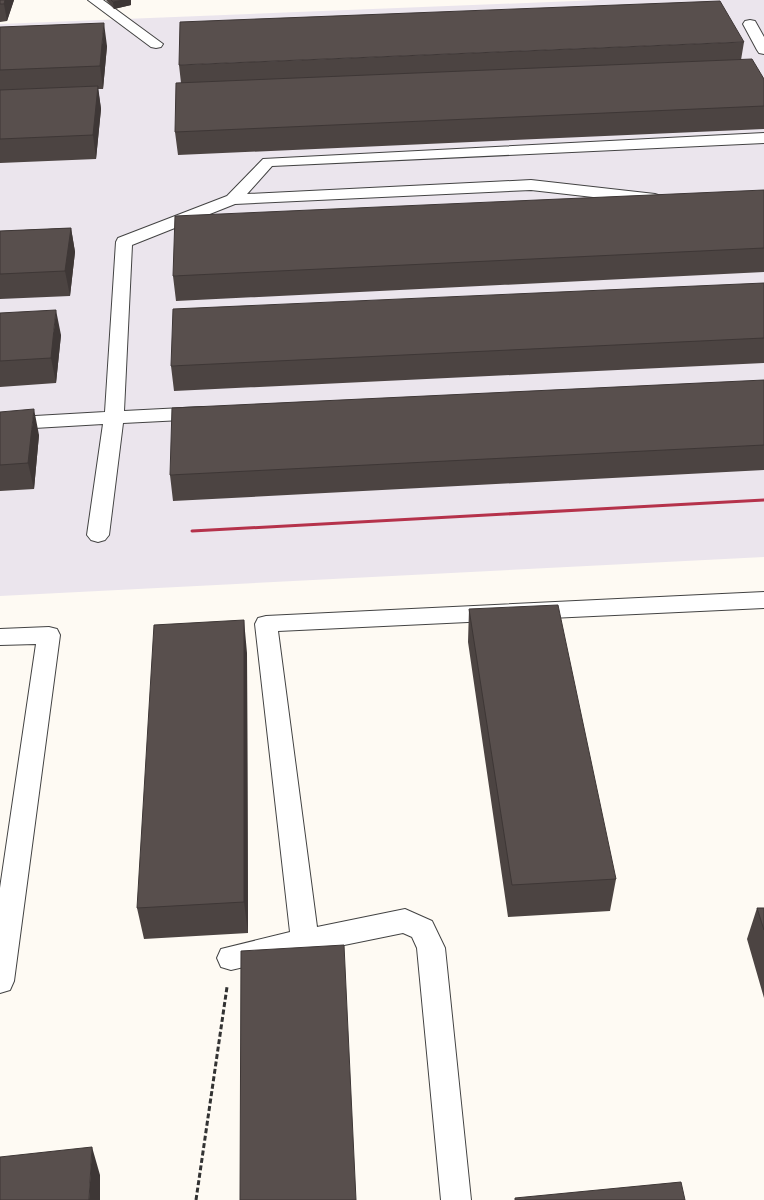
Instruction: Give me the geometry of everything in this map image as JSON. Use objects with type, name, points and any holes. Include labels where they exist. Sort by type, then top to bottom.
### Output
[{"type":"lane","points":[[95,0],[156,44]]},
{"type":"lane","points":[[750,24],[764,50]]},
{"type":"lane","points":[[233,199],[268,162],[764,138]]},
{"type":"lane","points":[[98,535],[114,418],[124,242],[233,199],[531,185],[673,201]]},
{"type":"lane","points":[[0,424],[217,412]]},
{"type":"lane","points":[[305,941],[266,624],[764,600]]},
{"type":"lane","points":[[0,637],[49,635],[0,981]]},
{"type":"lane","points":[[231,958],[305,941],[405,922],[422,929],[431,948],[456,1200]]},
{"type":"path","points":[[196,1200],[231,958]]},
{"type":"shaded area","points":[[600,0],[764,0],[764,557],[0,596],[0,24]]},
{"type":"building","points":[[0,0],[5,0],[4,4],[0,4]]},
{"type":"building","points":[[111,0],[124,0],[113,2]]},
{"type":"building","points":[[720,1],[744,42],[179,65],[180,22]]},
{"type":"building","points":[[104,23],[100,66],[0,70],[0,27]]},
{"type":"building","points":[[752,59],[764,79],[764,106],[175,132],[176,83]]},
{"type":"building","points":[[98,86],[93,135],[0,139],[0,90]]},
{"type":"building","points":[[764,190],[764,248],[173,276],[175,216]]},
{"type":"building","points":[[71,228],[65,271],[0,274],[0,231]]},
{"type":"building","points":[[764,283],[764,338],[171,366],[173,309]]},
{"type":"building","points":[[56,310],[51,358],[0,361],[0,313]]},
{"type":"building","points":[[764,380],[764,445],[170,475],[172,408]]},
{"type":"building","points":[[34,409],[28,463],[0,465],[0,412]]},
{"type":"building","points":[[558,605],[616,879],[512,885],[469,609]]},
{"type":"building","points":[[244,620],[244,902],[137,908],[154,625]]},
{"type":"building","points":[[757,908],[764,908],[764,930]]},
{"type":"building","points":[[344,945],[356,1200],[240,1200],[241,951]]},
{"type":"building","points":[[92,1147],[89,1200],[0,1200],[0,1157]]},
{"type":"building","points":[[681,1182],[685,1200],[515,1200],[515,1198]]},
{"type":"railway","points":[[192,531],[764,500]]}]
